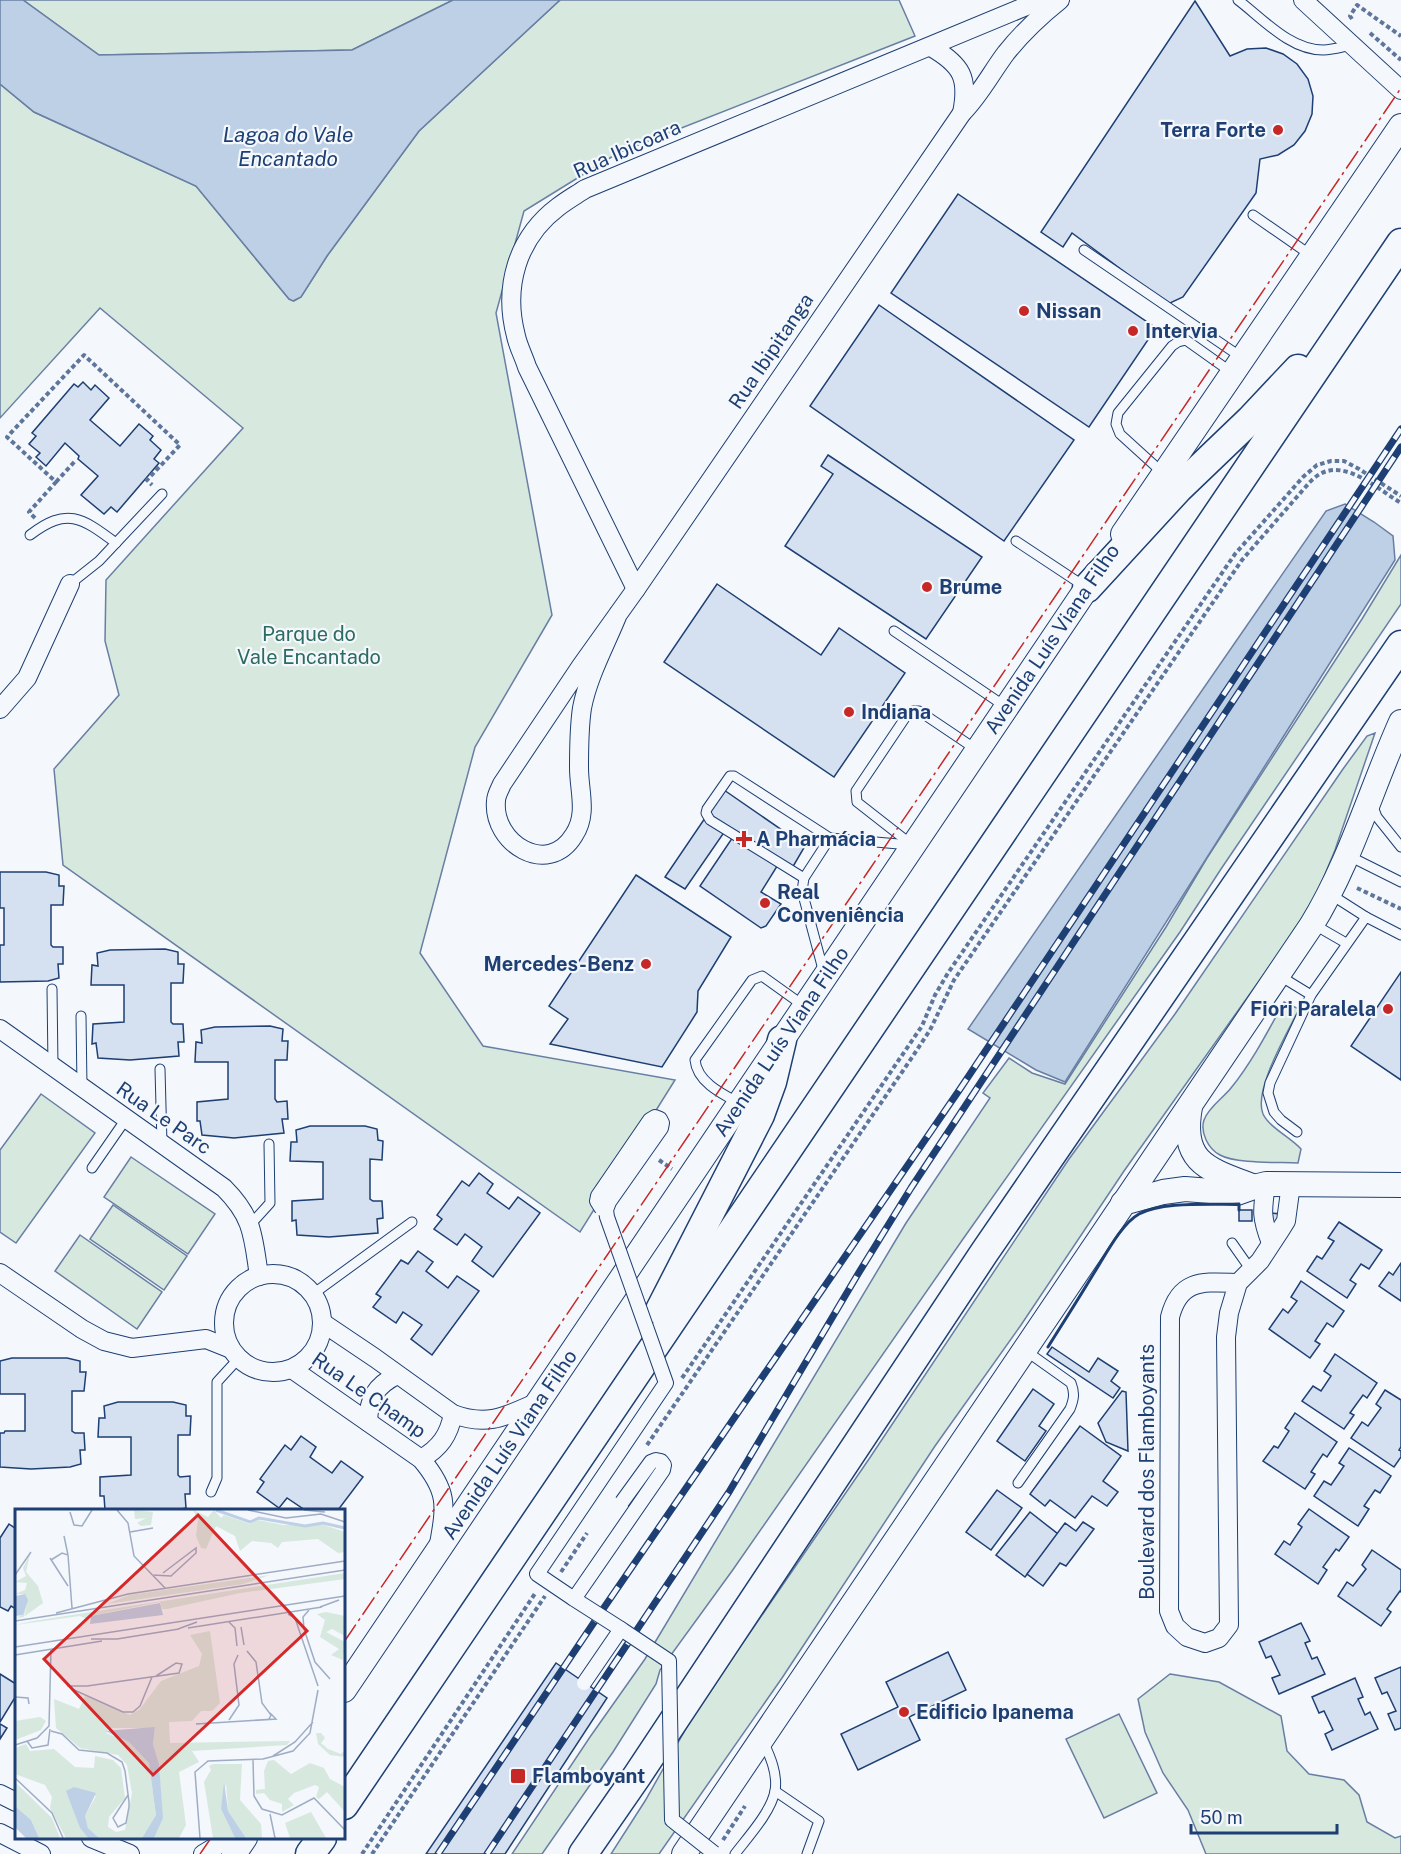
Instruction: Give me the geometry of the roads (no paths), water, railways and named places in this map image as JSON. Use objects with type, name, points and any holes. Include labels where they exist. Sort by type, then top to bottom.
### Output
[{"type":"highway","points":[[345,1804],[1401,243]]},
{"type":"highway","points":[[1087,588],[1178,489],[1250,420],[1358,307]]},
{"type":"highway","points":[[583,1854],[984,1252],[1401,645]]},
{"type":"highway","points":[[596,1433],[760,1115],[772,1082],[782,1040]]},
{"type":"highway","points":[[599,1854],[637,1776]]},
{"type":"highway","points":[[310,1854],[321,1839]]},
{"type":"main road","name":"Avenida Luís Viana Filho","points":[[345,1688],[1006,707],[1401,126]]},
{"type":"main road","points":[[684,1854],[1313,924],[1330,894],[1347,855],[1401,722]]},
{"type":"main road","points":[[1190,1107],[1187,1125],[1189,1144],[1196,1156],[1218,1173],[1260,1185]]},
{"type":"main road","points":[[1123,1203],[1163,1192],[1185,1189],[1237,1193],[1260,1185],[1401,1185]]},
{"type":"main road","points":[[234,1854],[244,1839]]},
{"type":"street","name":"Rua Ibicoara","points":[[636,589],[527,367],[516,336],[511,301],[513,272],[522,249],[539,225],[557,208],[585,189],[1041,0]]},
{"type":"street","name":"Rua Ibipitanga","points":[[618,614],[593,673],[583,706],[579,739],[581,820],[574,836],[563,848],[549,855],[533,855],[517,847],[505,833],[498,818],[495,800],[502,784],[581,666],[962,113],[976,99],[1005,54],[1026,29],[1060,0]]},
{"type":"street","points":[[1303,0],[1401,90]]},
{"type":"street","points":[[931,47],[945,55],[955,65],[963,79],[965,94],[962,113]]},
{"type":"street","points":[[0,709],[27,678],[70,584]]},
{"type":"street","name":"Rua Le Parc","points":[[0,1029],[224,1188],[244,1211],[250,1225],[259,1276]]},
{"type":"street","points":[[602,1209],[597,1201],[598,1196],[650,1120],[655,1117],[660,1119],[661,1128],[609,1202],[606,1210],[666,1383],[539,1580],[574,1599],[669,1661],[672,1820],[714,1853]]},
{"type":"street","name":"Boulevard dos Flamboyants","points":[[1238,1284],[1206,1283],[1190,1286],[1179,1294],[1170,1317],[1169,1611],[1175,1626],[1187,1637],[1205,1643],[1219,1638],[1229,1625],[1226,1337],[1229,1312],[1238,1284],[1260,1261],[1286,1221],[1291,1184]]},
{"type":"street","points":[[1260,1185],[1264,1227],[1271,1243]]},
{"type":"street","points":[[0,1273],[82,1329],[104,1341],[132,1348],[206,1340],[235,1353]]},
{"type":"street","points":[[274,1273],[289,1276],[303,1283],[314,1294],[323,1323],[321,1335],[310,1355],[302,1363],[292,1369],[275,1373],[257,1370],[242,1362],[225,1335],[224,1320],[227,1305],[234,1292],[245,1282],[274,1273]]},
{"type":"street","points":[[323,1323],[453,1414],[479,1421],[495,1419],[538,1402]]},
{"type":"street","name":"Rua Le Champ","points":[[292,1369],[421,1459]]},
{"type":"street","points":[[368,1422],[369,1408],[375,1393],[384,1382],[397,1375]]},
{"type":"street","points":[[438,1548],[444,1505],[440,1486],[421,1459],[440,1445],[447,1436],[453,1414]]},
{"type":"street","points":[[574,1599],[663,1470],[664,1465],[661,1461],[651,1462],[622,1502]]},
{"type":"street","points":[[584,1683],[621,1629]]},
{"type":"street","points":[[0,1794],[15,1802]]},
{"type":"street","points":[[0,1833],[41,1854]]},
{"type":"street","points":[[93,1839],[130,1854]]},
{"type":"street","points":[[203,1854],[228,1839]]},
{"type":"lane","points":[[1238,0],[1294,43],[1324,50],[1351,45]]},
{"type":"lane","points":[[1253,215],[1312,256]]},
{"type":"lane","points":[[1084,250],[1238,366]]},
{"type":"lane","points":[[1164,474],[1120,434],[1116,424],[1118,413],[1172,346],[1178,342],[1186,340],[1238,366]]},
{"type":"lane","points":[[70,584],[99,561],[162,494]]},
{"type":"lane","points":[[30,535],[55,519],[68,518],[83,521],[116,543]]},
{"type":"lane","points":[[1016,541],[1087,588]]},
{"type":"lane","points":[[894,631],[1006,707]]},
{"type":"lane","points":[[913,846],[857,802],[856,791],[862,782],[907,715],[913,711],[919,711],[977,750]]},
{"type":"lane","points":[[804,878],[710,820],[706,813],[707,809],[730,776],[734,776],[830,838],[913,846]]},
{"type":"lane","points":[[1369,797],[1377,817],[1401,847]]},
{"type":"lane","points":[[825,975],[802,891],[804,878],[830,838]]},
{"type":"lane","points":[[1347,855],[1401,882]]},
{"type":"lane","points":[[1330,894],[1366,917],[1401,934]]},
{"type":"lane","points":[[1297,1132],[1274,1112],[1268,1093],[1274,1072],[1311,995],[1366,917]]},
{"type":"lane","points":[[1313,924],[1346,943]]},
{"type":"lane","points":[[739,1103],[709,1084],[697,1071],[695,1060],[752,980],[757,977],[762,976],[804,1006]]},
{"type":"lane","points":[[1279,976],[1311,995]]},
{"type":"lane","points":[[52,989],[53,1066]]},
{"type":"lane","points":[[81,1016],[81,1088]]},
{"type":"lane","points":[[160,1069],[162,1144]]},
{"type":"lane","points":[[92,1167],[126,1119]]},
{"type":"lane","points":[[250,1225],[270,1203],[269,1144]]},
{"type":"lane","points":[[314,1294],[412,1222]]},
{"type":"lane","points":[[1232,1243],[1251,1270]]},
{"type":"lane","points":[[1018,1483],[1074,1400],[1071,1383],[1026,1350]]},
{"type":"lane","points":[[211,1492],[217,1479],[217,1382],[235,1353]]},
{"type":"lane","points":[[735,1854],[769,1807],[775,1791],[772,1765],[762,1739]]},
{"type":"lane","points":[[775,1791],[819,1821],[807,1854]]},
{"type":"water","name":"Lagoa do Vale Encantado","points":[[0,0],[23,0],[99,55],[352,50],[453,0],[560,0],[419,131],[327,256],[301,297],[293,301],[196,186],[34,112],[0,84]]},
{"type":"water","points":[[1345,504],[1393,536],[1395,560],[1065,1082],[1036,1070],[968,1029],[1326,511]]},
{"type":"railway","points":[[438,1854],[960,1089],[1401,429]]},
{"type":"railway","points":[[487,1854],[729,1492],[911,1188],[1401,447]]},
{"type":"place","name":"Terra Forte","points":[[1278,130]]},
{"type":"place","name":"Nissan","points":[[1024,311]]},
{"type":"place","name":"Intervia","points":[[1133,331]]},
{"type":"place","name":"Brume","points":[[927,587]]},
{"type":"place","name":"Indiana","points":[[849,712]]},
{"type":"place","name":"A Pharmácia","points":[[744,839]]},
{"type":"place","name":"Real Conveniência","points":[[765,903]]},
{"type":"place","name":"Mercedes-Benz","points":[[646,964]]},
{"type":"place","name":"Fiori Paralela","points":[[1388,1009]]},
{"type":"place","name":"Edificio Ipanema","points":[[904,1712]]},
{"type":"place","name":"Flamboyant","points":[[518,1776]]},
{"type":"park label","name":"Parque do Vale Encantado","points":[[309,646]]}]
